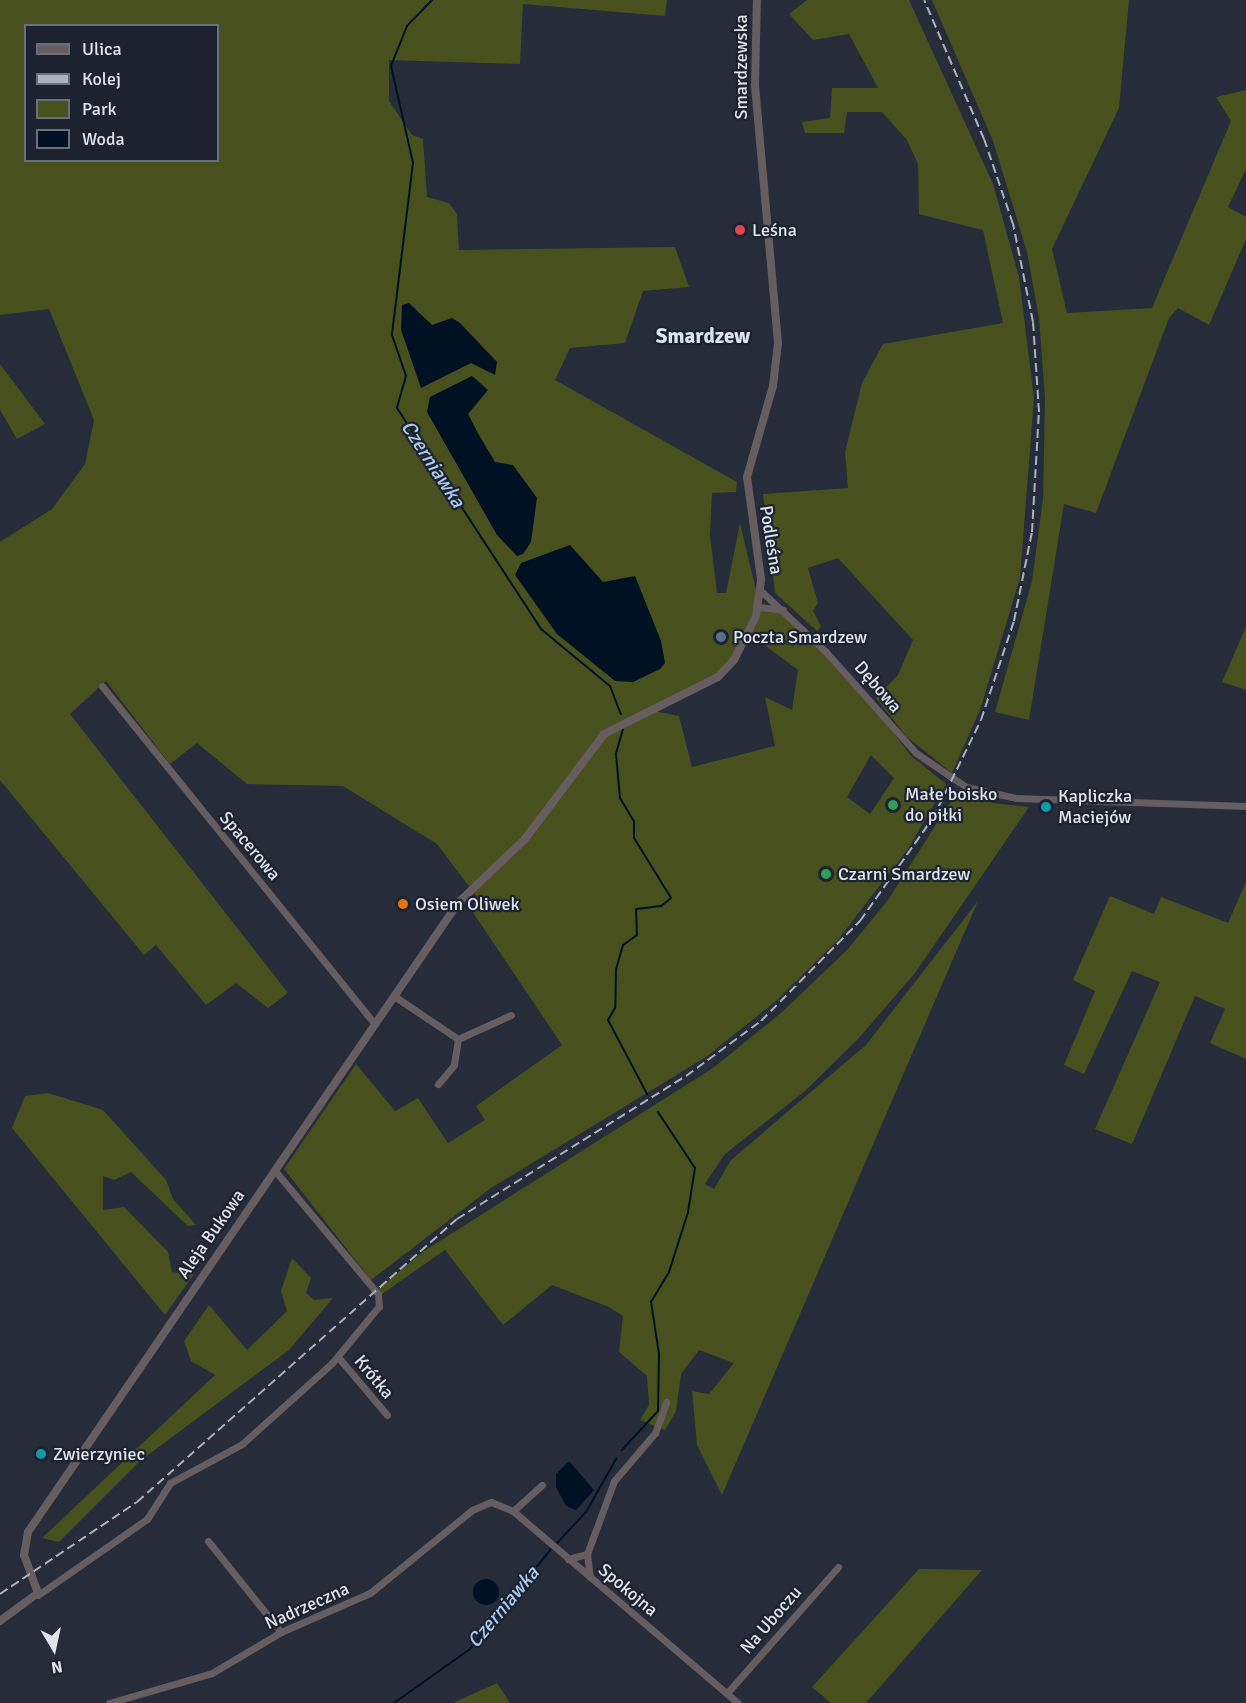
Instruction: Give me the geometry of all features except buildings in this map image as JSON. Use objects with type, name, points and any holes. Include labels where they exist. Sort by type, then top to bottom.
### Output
[{"type":"street","name":"Smardzewska","points":[[757,0],[758,134]]},
{"type":"street","name":"Podleśna","points":[[491,867],[525,839],[604,734],[725,671],[760,607],[761,591],[747,477],[773,386],[778,343],[758,134]]},
{"type":"street","name":"Dębowa","points":[[761,591],[783,610],[916,753],[953,781],[1016,798],[1246,806]]},
{"type":"street","points":[[760,607],[783,610]]},
{"type":"street","name":"Spacerowa","points":[[102,686],[375,1024]]},
{"type":"street","name":"Aleja Bukowa","points":[[38,1595],[24,1555],[28,1532],[458,903],[491,867]]},
{"type":"street","points":[[394,996],[458,1039]]},
{"type":"street","points":[[458,1039],[511,1015]]},
{"type":"street","points":[[438,1084],[454,1065],[458,1039]]},
{"type":"street","points":[[0,1621],[147,1519],[170,1483],[242,1444],[338,1357],[382,1300],[276,1171]]},
{"type":"street","name":"Krótka","points":[[338,1357],[387,1415]]},
{"type":"street","points":[[590,1577],[587,1554],[614,1481],[655,1433],[666,1402]]},
{"type":"street","points":[[513,1511],[542,1485]]},
{"type":"street","name":"Spokojna","points":[[498,1503],[513,1511],[738,1703]]},
{"type":"street","name":"Nadrzeczna","points":[[109,1703],[204,1676],[281,1632],[370,1593],[472,1510],[498,1503]]},
{"type":"street","points":[[208,1542],[281,1632]]},
{"type":"street","points":[[568,1560],[587,1554]]},
{"type":"street","name":"Na Uboczu","points":[[727,1693],[838,1567]]},
{"type":"green space","points":[[0,0],[667,0],[665,16],[523,4],[520,64],[389,60],[389,101],[412,135],[423,139],[427,197],[449,203],[457,214],[459,250],[675,247],[689,287],[643,291],[625,343],[570,348],[555,380],[737,482],[736,492],[712,493],[710,535],[717,593],[726,593],[740,523],[760,607],[783,610],[867,697],[911,756],[946,784],[908,849],[837,941],[776,1001],[706,1057],[491,1188],[371,1280],[284,1169],[356,1064],[395,1111],[418,1098],[448,1143],[485,1120],[476,1106],[562,1045],[472,911],[477,897],[437,844],[343,786],[247,784],[197,743],[170,764],[106,681],[70,714],[288,993],[268,1008],[236,983],[206,1005],[156,945],[144,955],[0,780],[0,542],[52,509],[85,464],[94,420],[49,309],[0,315]],"holes":[[[748,633],[798,670],[792,710],[765,697],[775,746],[692,767],[679,716],[649,710],[725,671]],[[871,755],[894,778],[870,814],[847,797]]]},
{"type":"green space","points":[[807,0],[909,0],[993,184],[1019,277],[1034,398],[1020,578],[980,710],[952,773],[907,737],[876,698],[898,675],[913,640],[838,558],[808,568],[818,603],[813,611],[821,626],[817,631],[775,593],[763,494],[848,488],[845,452],[862,383],[883,344],[1003,323],[983,230],[919,214],[918,164],[907,140],[882,112],[847,112],[844,133],[805,133],[802,122],[830,118],[832,88],[878,88],[849,34],[813,40],[789,14]]},
{"type":"green space","points":[[932,0],[1129,0],[1119,108],[1052,249],[1067,313],[1152,308],[1231,121],[1216,97],[1246,90],[1246,169],[1228,207],[1246,217],[1246,239],[1209,325],[1178,308],[1169,318],[1096,513],[1064,504],[1029,720],[995,712],[1032,581],[1043,499],[1045,398],[1039,318],[1027,252],[993,141]]},
{"type":"green space","points":[[0,364],[45,424],[17,439],[0,410]]},
{"type":"green space","points":[[1246,627],[1246,690],[1222,682]]},
{"type":"green space","points":[[958,790],[993,803],[1029,807],[915,973],[858,1039],[805,1091],[725,1154],[705,1184],[714,1189],[731,1160],[866,1045],[978,901],[722,1495],[697,1445],[692,1391],[709,1394],[734,1363],[699,1350],[681,1374],[676,1411],[665,1430],[640,1420],[649,1405],[647,1376],[619,1352],[623,1316],[609,1307],[552,1285],[503,1325],[445,1250],[382,1294],[378,1289],[424,1251],[713,1068],[781,1013],[847,950],[888,900]]},
{"type":"green space","points":[[1246,882],[1246,1059],[1210,1043],[1225,1009],[1195,996],[1132,1144],[1095,1129],[1160,982],[1132,971],[1084,1074],[1064,1065],[1095,991],[1073,980],[1110,896],[1154,914],[1161,897],[1228,923]]},
{"type":"green space","points":[[48,1093],[103,1110],[166,1180],[173,1199],[196,1225],[188,1226],[131,1172],[114,1180],[103,1176],[103,1210],[124,1207],[168,1252],[172,1272],[194,1274],[165,1315],[12,1128],[25,1096]]},
{"type":"green space","points":[[292,1258],[311,1278],[306,1293],[314,1300],[333,1298],[289,1350],[140,1461],[59,1542],[42,1538],[215,1375],[191,1361],[184,1341],[209,1305],[247,1350],[287,1311],[281,1291]]},
{"type":"green space","points":[[919,1569],[982,1570],[866,1703],[831,1703],[812,1687]]},
{"type":"green space","points":[[497,1683],[510,1703],[453,1703]]},
{"type":"water","points":[[409,303],[432,325],[452,318],[460,323],[497,362],[495,375],[471,363],[421,388],[401,330],[402,305]]},
{"type":"water","points":[[472,376],[488,390],[468,414],[479,435],[495,462],[513,465],[537,498],[531,542],[523,554],[517,556],[497,535],[427,412],[430,397]]},
{"type":"water","points":[[570,545],[603,582],[635,576],[661,641],[665,663],[660,669],[633,682],[615,681],[557,634],[515,575],[521,563]]},
{"type":"water","points":[[569,1461],[594,1490],[576,1510],[566,1506],[556,1487],[556,1474]]},
{"type":"water","points":[[486,1579],[495,1583],[499,1592],[495,1601],[486,1605],[477,1601],[473,1592],[477,1583]]},
{"type":"waterway","name":"Czerniawka","points":[[432,0],[407,26],[391,66],[413,163],[392,335],[406,376],[397,408],[541,629],[610,686],[621,714]]},
{"type":"waterway","name":"Czerniawka","points":[[623,729],[616,754],[620,798],[634,821],[634,838],[671,898],[661,906],[636,909],[637,935],[623,945],[616,969],[615,1008],[608,1020],[647,1094]]},
{"type":"waterway","name":"Czerniawka","points":[[622,1450],[658,1411],[659,1354],[651,1302],[669,1272],[688,1212],[695,1168],[658,1112]]},
{"type":"waterway","name":"Czerniawka","points":[[556,1544],[586,1512],[616,1459]]},
{"type":"waterway","name":"Czerniawka","points":[[394,1703],[470,1649],[551,1549]]},
{"type":"railway","points":[[0,1594],[137,1502],[457,1219],[686,1076],[761,1021],[860,921],[933,818],[981,720],[1014,621],[1032,532],[1039,412],[1033,322],[1013,224],[984,139],[924,0]]},
{"type":"place","name":"Leśna","points":[[740,230]]},
{"type":"place","name":"Poczta Smardzew","points":[[721,637]]},
{"type":"place","name":"Małe boisko do piłki","points":[[893,805]]},
{"type":"place","name":"Kapliczka Maciejów","points":[[1046,807]]},
{"type":"place","name":"Czarni Smardzew","points":[[826,874]]},
{"type":"place","name":"Osiem Oliwek","points":[[403,904]]},
{"type":"place","name":"Zwierzyniec","points":[[41,1454]]},
{"type":"district","name":"Smardzew","points":[[703,336]]}]
